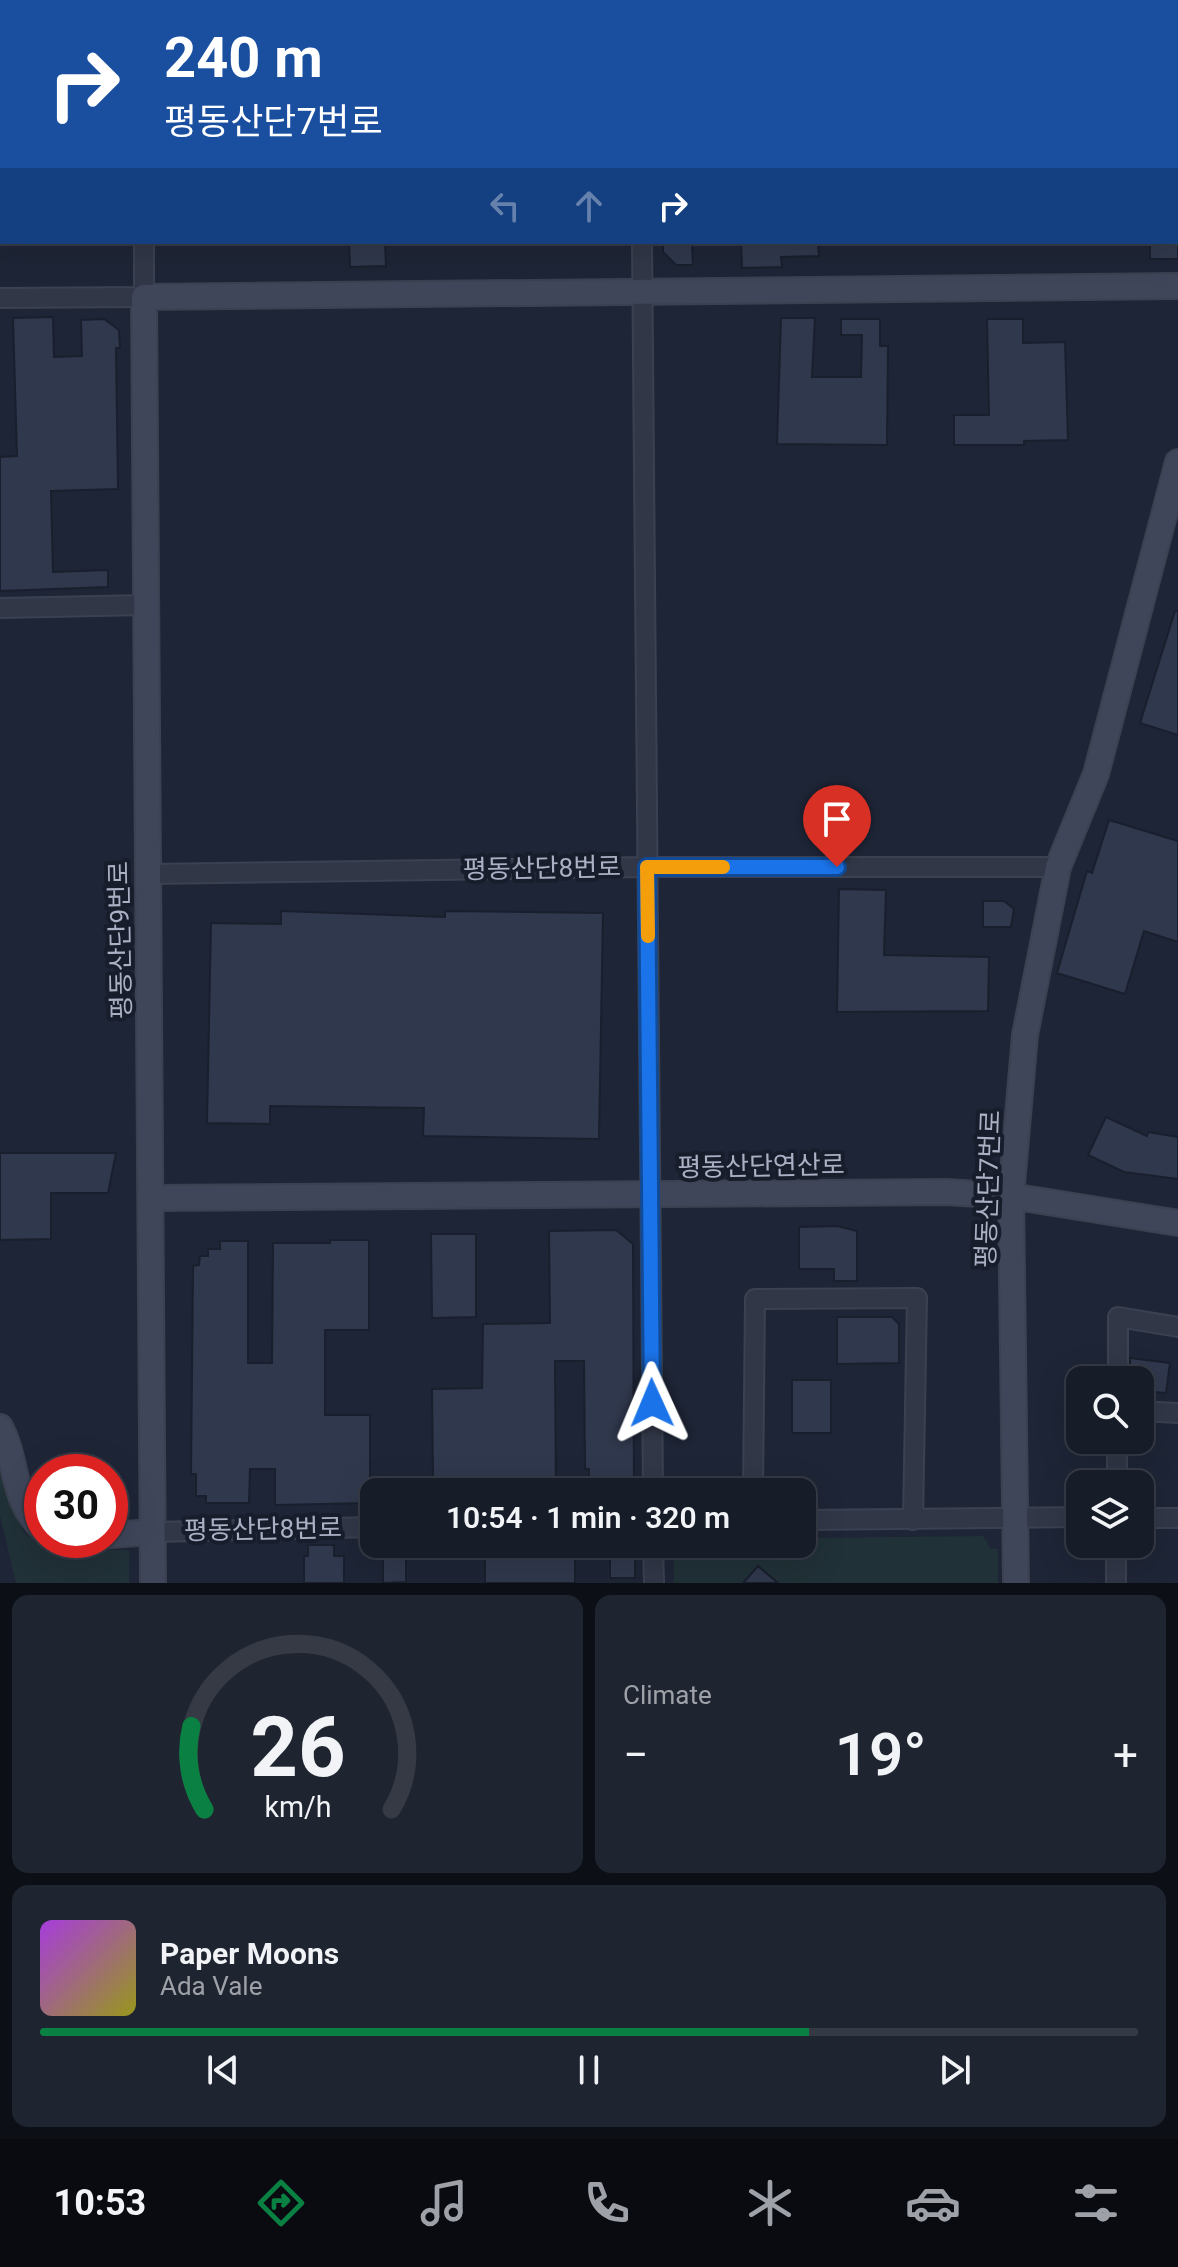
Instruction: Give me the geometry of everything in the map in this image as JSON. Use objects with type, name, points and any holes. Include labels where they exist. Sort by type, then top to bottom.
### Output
[{"type":"street","points":[[144,244],[144,297]]},
{"type":"street","points":[[642,244],[647,867],[1058,867]]},
{"type":"street","points":[[0,298],[1178,286]]},
{"type":"street","name":"평동산단9번로","points":[[144,297],[153,1583]]},
{"type":"street","name":"평동산단7번로","points":[[1016,1583],[1011,1196],[1025,1035],[1058,867],[1096,774],[1178,462]]},
{"type":"street","points":[[0,608],[145,605]]},
{"type":"street","name":"평동산단8번로","points":[[148,874],[647,867],[653,1478]]},
{"type":"street","name":"평동산단연산로","points":[[151,1198],[946,1192],[1011,1196],[1178,1223]]},
{"type":"street","points":[[753,1478],[755,1299],[917,1298],[913,1520]]},
{"type":"street","points":[[1118,1366],[1118,1317],[1178,1327]]},
{"type":"street","points":[[1154,1412],[1178,1413]]},
{"type":"street","points":[[0,1427],[17,1490],[24,1504]]},
{"type":"street","points":[[816,1520],[1066,1517]]},
{"type":"street","points":[[1154,1518],[1178,1518]]},
{"type":"street","name":"평동산단8번로","points":[[152,1532],[360,1527]]},
{"type":"street","points":[[128,1534],[152,1532]]},
{"type":"street","points":[[653,1558],[654,1583]]},
{"type":"street","points":[[1116,1558],[1116,1583]]},
{"type":"shaded area","points":[[0,1462],[24,1533],[24,1558],[128,1558],[129,1550],[129,1583],[16,1583],[0,1516]]},
{"type":"shaded area","points":[[983,1536],[990,1548],[998,1549],[998,1583],[674,1583],[675,1558],[816,1558],[816,1538]]},
{"type":"building","points":[[349,244],[385,244],[386,266],[350,267]]},
{"type":"building","points":[[663,244],[692,244],[693,265],[676,265],[663,252]]},
{"type":"building","points":[[741,244],[818,244],[819,256],[781,257],[782,267],[742,268]]},
{"type":"building","points":[[1150,244],[1178,244],[1178,259],[1150,259]]},
{"type":"building","points":[[53,317],[54,357],[82,356],[81,320],[104,319],[119,330],[120,348],[116,348],[118,489],[51,491],[53,572],[108,570],[108,587],[0,591],[0,457],[17,456],[13,318]]},
{"type":"building","points":[[781,318],[815,318],[812,377],[861,377],[862,335],[841,335],[841,319],[880,319],[880,346],[888,346],[887,445],[777,444]]},
{"type":"building","points":[[987,319],[1023,319],[1023,343],[1065,342],[1068,440],[1024,441],[1024,445],[954,445],[954,415],[989,415]]},
{"type":"building","points":[[1175,611],[1178,611],[1178,735],[1140,723]]},
{"type":"building","points":[[1109,820],[1178,841],[1178,942],[1144,931],[1125,994],[1057,973],[1087,871],[1092,873]]},
{"type":"building","points":[[839,889],[886,890],[884,955],[989,957],[988,1011],[837,1012]]},
{"type":"building","points":[[983,901],[1004,901],[1014,909],[1011,927],[983,927]]},
{"type":"building","points":[[281,911],[445,917],[445,911],[603,913],[599,1139],[423,1136],[424,1108],[270,1106],[270,1124],[207,1123],[211,923],[281,924]]},
{"type":"building","points":[[1106,1117],[1147,1136],[1148,1132],[1178,1137],[1178,1179],[1124,1172],[1088,1155]]},
{"type":"building","points":[[0,1153],[116,1153],[108,1193],[51,1193],[51,1239],[0,1240]]},
{"type":"building","points":[[837,1226],[857,1231],[857,1281],[834,1281],[834,1269],[799,1269],[799,1227]]},
{"type":"building","points":[[616,1230],[633,1244],[634,1478],[589,1478],[589,1469],[585,1469],[584,1361],[555,1361],[556,1478],[433,1478],[432,1389],[482,1388],[483,1324],[550,1323],[549,1231]]},
{"type":"building","points":[[431,1234],[476,1234],[476,1317],[432,1318]]},
{"type":"building","points":[[330,1240],[369,1240],[369,1330],[325,1330],[325,1415],[370,1415],[370,1478],[360,1478],[360,1503],[275,1505],[275,1469],[250,1469],[249,1503],[206,1503],[206,1496],[196,1496],[196,1474],[191,1474],[193,1266],[199,1265],[200,1256],[208,1256],[208,1249],[220,1249],[220,1241],[248,1241],[248,1363],[272,1363],[273,1243],[330,1243]]},
{"type":"building","points":[[837,1317],[892,1317],[899,1324],[899,1363],[837,1364]]},
{"type":"building","points":[[1130,1358],[1170,1363],[1166,1393],[1154,1392],[1154,1366],[1130,1366]]},
{"type":"building","points":[[792,1380],[831,1380],[831,1433],[792,1433]]},
{"type":"building","points":[[308,1545],[334,1545],[334,1556],[344,1556],[344,1583],[304,1583],[304,1556],[308,1556]]},
{"type":"building","points":[[383,1558],[406,1558],[406,1582],[383,1583]]},
{"type":"building","points":[[485,1558],[575,1558],[575,1583],[485,1583]]},
{"type":"building","points":[[610,1558],[635,1558],[635,1578],[610,1578]]},
{"type":"building","points":[[758,1566],[778,1583],[743,1583]]},
{"type":"slow traffic","points":[[648,936],[647,867],[723,867]]},
{"type":"route","points":[[652,1403],[647,867],[837,867]]}]
